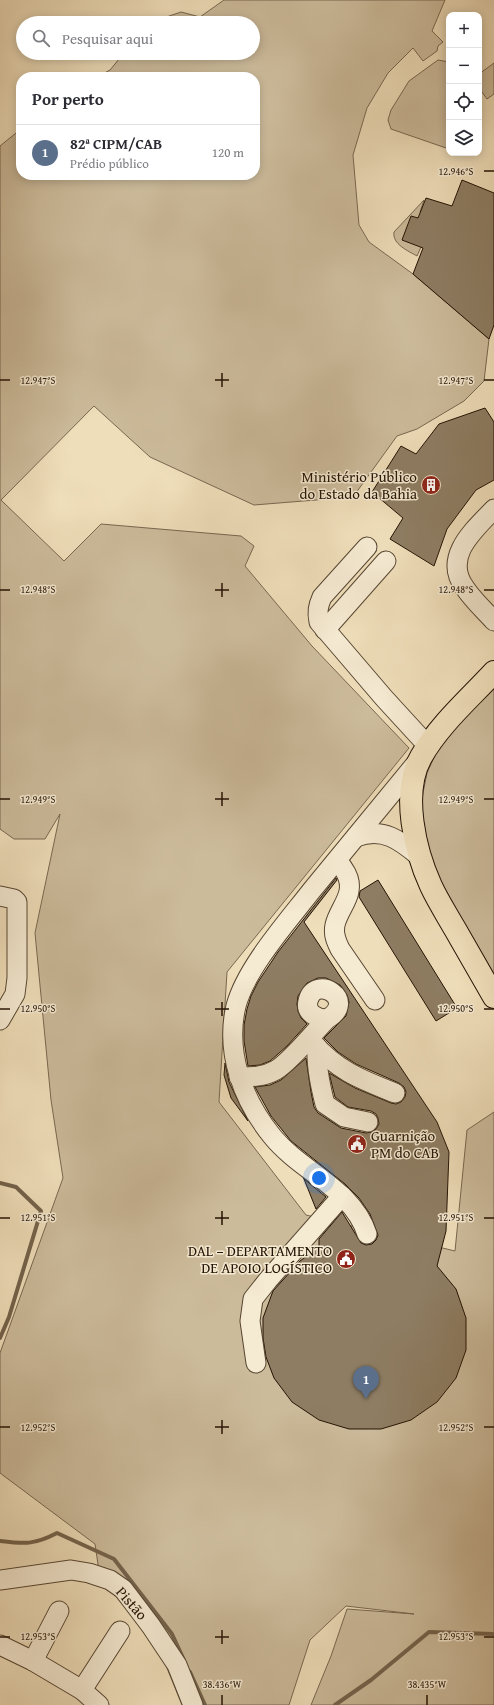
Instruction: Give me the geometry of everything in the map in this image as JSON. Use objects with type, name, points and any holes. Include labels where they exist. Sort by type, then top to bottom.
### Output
[{"type":"main road","points":[[492,991],[432,887],[420,857],[411,797],[415,772],[424,752],[438,732],[494,672]]},
{"type":"street","points":[[494,509],[465,540],[456,566],[458,576],[464,587],[494,620]]},
{"type":"street","points":[[367,547],[322,597],[318,605],[319,622],[424,752],[278,933],[245,984],[236,1005],[232,1030],[234,1054],[239,1077],[247,1098],[272,1136],[288,1153],[321,1177],[342,1196],[359,1216],[367,1234]]},
{"type":"street","points":[[325,630],[386,561]]},
{"type":"street","points":[[356,837],[365,834],[385,834],[402,842],[420,857]]},
{"type":"street","points":[[337,861],[346,873],[349,890],[347,900],[335,924],[334,932],[336,940],[340,949],[375,1000]]},
{"type":"street","points":[[0,1020],[15,994],[18,978],[9,899]]},
{"type":"street","points":[[239,1077],[253,1077],[276,1070],[313,1042],[327,1019]]},
{"type":"street","points":[[313,1042],[325,1056],[352,1076],[395,1093]]},
{"type":"street","points":[[313,1042],[320,1086],[326,1104],[344,1117],[368,1122]]},
{"type":"street","points":[[256,1363],[250,1321],[253,1299],[342,1196]]},
{"type":"street","name":"Pistão","points":[[0,1580],[71,1570],[89,1573],[110,1580],[123,1589],[151,1626],[177,1665],[193,1705]]},
{"type":"street","points":[[34,1661],[59,1611]]},
{"type":"street","points":[[82,1690],[120,1631]]},
{"type":"street","points":[[0,1644],[34,1661],[82,1690],[99,1705]]},
{"type":"shaded area","points":[[224,0],[445,0],[432,31],[443,42],[438,46],[437,51],[423,61],[413,48],[388,73],[367,108],[353,155],[359,225],[369,242],[413,274],[489,339],[484,381],[464,401],[417,429],[397,436],[353,497],[254,505],[150,457],[94,406],[1,500],[64,561],[101,524],[241,536],[254,546],[245,566],[312,646],[409,748],[227,972],[219,1102],[306,1215],[455,1251],[467,1130],[494,1112],[494,1705],[311,1705],[331,1656],[347,1609],[414,1614],[346,1606],[310,1640],[289,1705],[182,1705],[158,1646],[100,1578],[95,1544],[0,1473],[0,1353],[63,1178],[51,1100],[35,933],[60,814],[45,839],[14,839],[0,829],[0,146],[16,133],[16,180],[260,180],[260,72],[106,72],[110,70],[118,60],[260,60],[260,16],[201,16]]},
{"type":"shaded area","points":[[181,12],[196,16],[169,16]]},
{"type":"shaded area","points":[[438,60],[446,61],[446,148],[391,129],[388,120],[391,110],[409,81]]},
{"type":"shaded area","points":[[494,63],[494,94],[487,99],[482,92],[482,72]]},
{"type":"shaded area","points":[[424,200],[420,212],[424,214],[421,247],[417,256],[398,244],[395,240],[394,232]]},
{"type":"shaded area","points":[[494,685],[494,974],[436,875],[425,847],[421,803],[427,773],[440,744]]},
{"type":"building","points":[[462,180],[494,193],[494,325],[489,339],[413,274],[423,248],[402,240],[411,216],[418,218],[426,198],[452,206]]},
{"type":"building","name":"Ministério Público do Estado da Bahia","points":[[485,408],[494,422],[494,480],[476,490],[447,529],[434,566],[390,539],[403,518],[372,492],[401,446],[416,454],[439,424]]},
{"type":"building","name":"Guarnição PM do CAB","points":[[336,878],[337,880],[304,922],[437,1122],[449,1152],[446,1231],[437,1266],[456,1289],[466,1318],[466,1350],[456,1378],[437,1402],[411,1420],[381,1429],[349,1429],[319,1420],[292,1402],[274,1378],[266,1357],[263,1338],[263,1318],[273,1291],[300,1261],[319,1247],[319,1239],[342,1212],[361,1243],[366,1245],[372,1244],[378,1235],[370,1214],[359,1198],[345,1184],[291,1141],[271,1116],[255,1087],[270,1085],[281,1080],[306,1058],[314,1107],[318,1113],[341,1128],[366,1133],[372,1132],[379,1124],[376,1114],[371,1111],[348,1107],[335,1097],[329,1073],[355,1088],[391,1103],[396,1104],[401,1102],[405,1097],[406,1092],[404,1087],[399,1083],[356,1064],[338,1052],[324,1038],[346,1016],[349,1002],[347,995],[340,985],[326,978],[318,978],[307,983],[298,996],[298,1011],[301,1018],[307,1024],[287,1046],[270,1061],[260,1065],[248,1066],[244,1041],[244,1025],[251,996],[258,982],[278,952]]},
{"type":"building","points":[[378,880],[457,1008],[436,1021],[359,897],[360,891]]},
{"type":"building","points":[[225,1063],[229,1082],[248,1121],[231,1098],[224,1075]]},
{"type":"building","points":[[303,1178],[326,1197],[316,1209],[304,1179]]},
{"type":"waterway","points":[[0,1183],[16,1187],[41,1211],[9,1317],[0,1338]]},
{"type":"waterway","points":[[0,1541],[29,1543],[42,1540],[57,1533],[114,1559],[172,1634],[184,1660]]},
{"type":"waterway","points":[[335,1705],[371,1680],[429,1632],[494,1634]]},
{"type":"waterway","points":[[190,1672],[205,1705]]},
{"type":"place","name":"Ministério Público do Estado da Bahia","points":[[431,485]]},
{"type":"place","name":"Guarnição PM do CAB","points":[[357,1144]]},
{"type":"place","name":"DAL – DEPARTAMENTO DE APOIO LOGÍSTICO","points":[[346,1259]]},
{"type":"place","name":"82ª CIPM/CAB","points":[[366,1399]]}]
